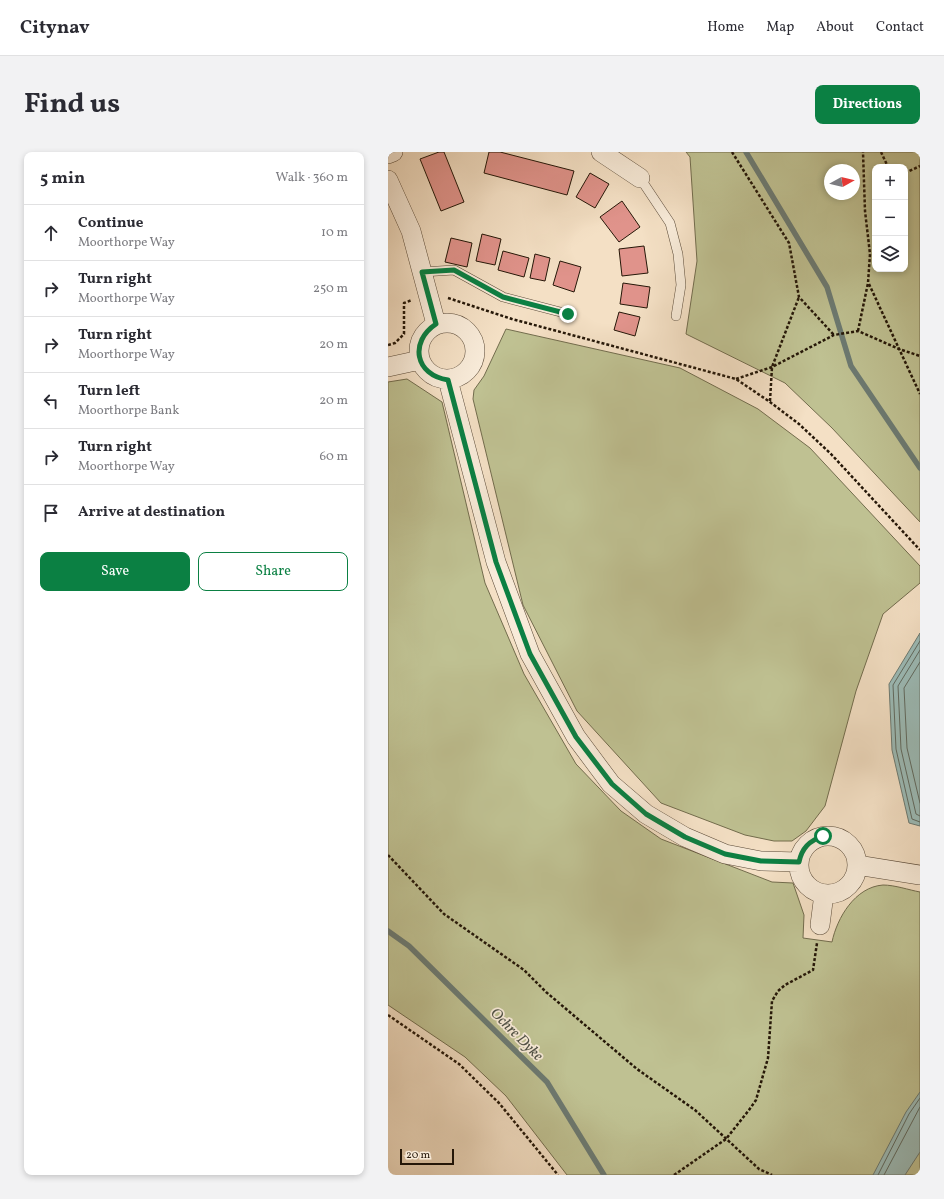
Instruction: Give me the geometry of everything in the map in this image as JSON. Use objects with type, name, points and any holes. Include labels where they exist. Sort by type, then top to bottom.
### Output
[{"type":"street","points":[[388,154],[393,152]]},
{"type":"street","points":[[601,152],[640,178]]},
{"type":"street","points":[[388,180],[411,231],[436,324]]},
{"type":"street","points":[[446,322],[457,324],[466,329],[472,337],[475,346],[475,357],[467,371],[459,377],[448,380],[438,378],[429,373],[420,360],[418,350],[420,341],[428,330],[436,324],[446,322]]},
{"type":"street","points":[[388,367],[420,360]]},
{"type":"street","points":[[448,380],[496,562],[530,654],[576,737],[612,784],[652,818],[685,837],[725,854],[761,861],[799,862]]},
{"type":"street","points":[[834,829],[850,846],[855,854],[857,865],[855,876],[849,884],[835,893],[824,894],[810,888],[803,881],[799,872],[799,862],[801,853],[807,844],[834,829]]},
{"type":"street","points":[[857,865],[920,875]]},
{"type":"street","points":[[820,925],[824,894]]},
{"type":"lane","points":[[640,178],[670,223],[676,246],[681,285],[676,316]]},
{"type":"lane","points":[[422,272],[454,270],[503,297],[568,314]]},
{"type":"path","points":[[732,152],[789,242],[799,298],[772,367],[770,402]]},
{"type":"path","points":[[858,331],[868,284],[870,254],[865,211],[863,152]]},
{"type":"path","points":[[881,152],[887,164]]},
{"type":"path","points":[[908,172],[920,166]]},
{"type":"path","points":[[868,284],[920,394]]},
{"type":"path","points":[[388,345],[395,343],[404,334],[404,303],[428,295],[451,299],[519,321],[736,380],[770,402],[799,424],[831,454],[920,550]]},
{"type":"path","points":[[799,298],[834,336]]},
{"type":"path","points":[[736,380],[772,367],[834,336],[858,331],[899,349],[920,356]]},
{"type":"path","points":[[388,855],[444,914],[524,970],[546,992],[637,1069],[695,1110],[759,1169],[772,1175]]},
{"type":"path","points":[[674,1175],[726,1139],[756,1100],[768,1058],[772,1001],[778,991],[785,984],[813,970],[820,925]]},
{"type":"path","points":[[388,1015],[459,1064],[499,1103],[558,1175]]},
{"type":"green space","points":[[686,152],[920,152],[920,522],[832,428],[785,383],[686,334],[697,261],[690,157]]},
{"type":"green space","points":[[506,329],[680,368],[758,409],[810,448],[920,566],[920,583],[883,614],[856,691],[825,806],[806,831],[792,841],[774,841],[745,835],[661,803],[577,711],[523,605],[473,399],[474,390],[484,376]]},
{"type":"green space","points":[[407,379],[442,402],[485,583],[524,674],[576,764],[621,811],[661,839],[772,882],[793,883],[804,915],[803,938],[832,942],[838,923],[849,905],[864,891],[873,887],[888,885],[920,892],[920,1175],[567,1175],[506,1096],[465,1057],[388,1005],[388,382]]},
{"type":"water","points":[[920,633],[920,826],[909,823],[892,750],[889,684]]},
{"type":"water","points":[[920,1092],[920,1152],[905,1175],[873,1175],[906,1112]]},
{"type":"building","points":[[439,152],[444,152],[464,202],[441,211],[420,159]]},
{"type":"building","points":[[489,152],[500,152],[574,171],[567,195],[484,173]]},
{"type":"building","points":[[590,173],[609,184],[595,208],[576,197]]},
{"type":"building","points":[[622,201],[640,227],[619,242],[600,217]]},
{"type":"building","points":[[482,234],[501,239],[495,265],[476,261]]},
{"type":"building","points":[[451,238],[472,243],[467,267],[445,262]]},
{"type":"building","points":[[644,246],[648,273],[622,276],[619,249]]},
{"type":"building","points":[[503,251],[529,258],[524,277],[498,270]]},
{"type":"building","points":[[535,254],[550,258],[545,281],[530,278]]},
{"type":"building","points":[[560,261],[581,267],[574,292],[553,285]]},
{"type":"building","points":[[623,283],[650,287],[647,308],[620,304]]},
{"type":"building","points":[[619,312],[640,317],[635,336],[614,330]]},
{"type":"waterway","points":[[746,152],[827,287],[851,366],[920,468]]},
{"type":"waterway","name":"Ochre Dyke","points":[[388,931],[409,946],[547,1082],[604,1175]]},
{"type":"route","points":[[568,314],[503,297],[454,270],[422,272],[436,324],[428,330],[420,341],[418,350],[420,360],[429,373],[438,378],[448,380],[496,562],[530,654],[576,737],[612,784],[646,814],[685,837],[725,854],[761,861],[799,862],[801,853],[807,844],[813,839],[823,836]]}]
